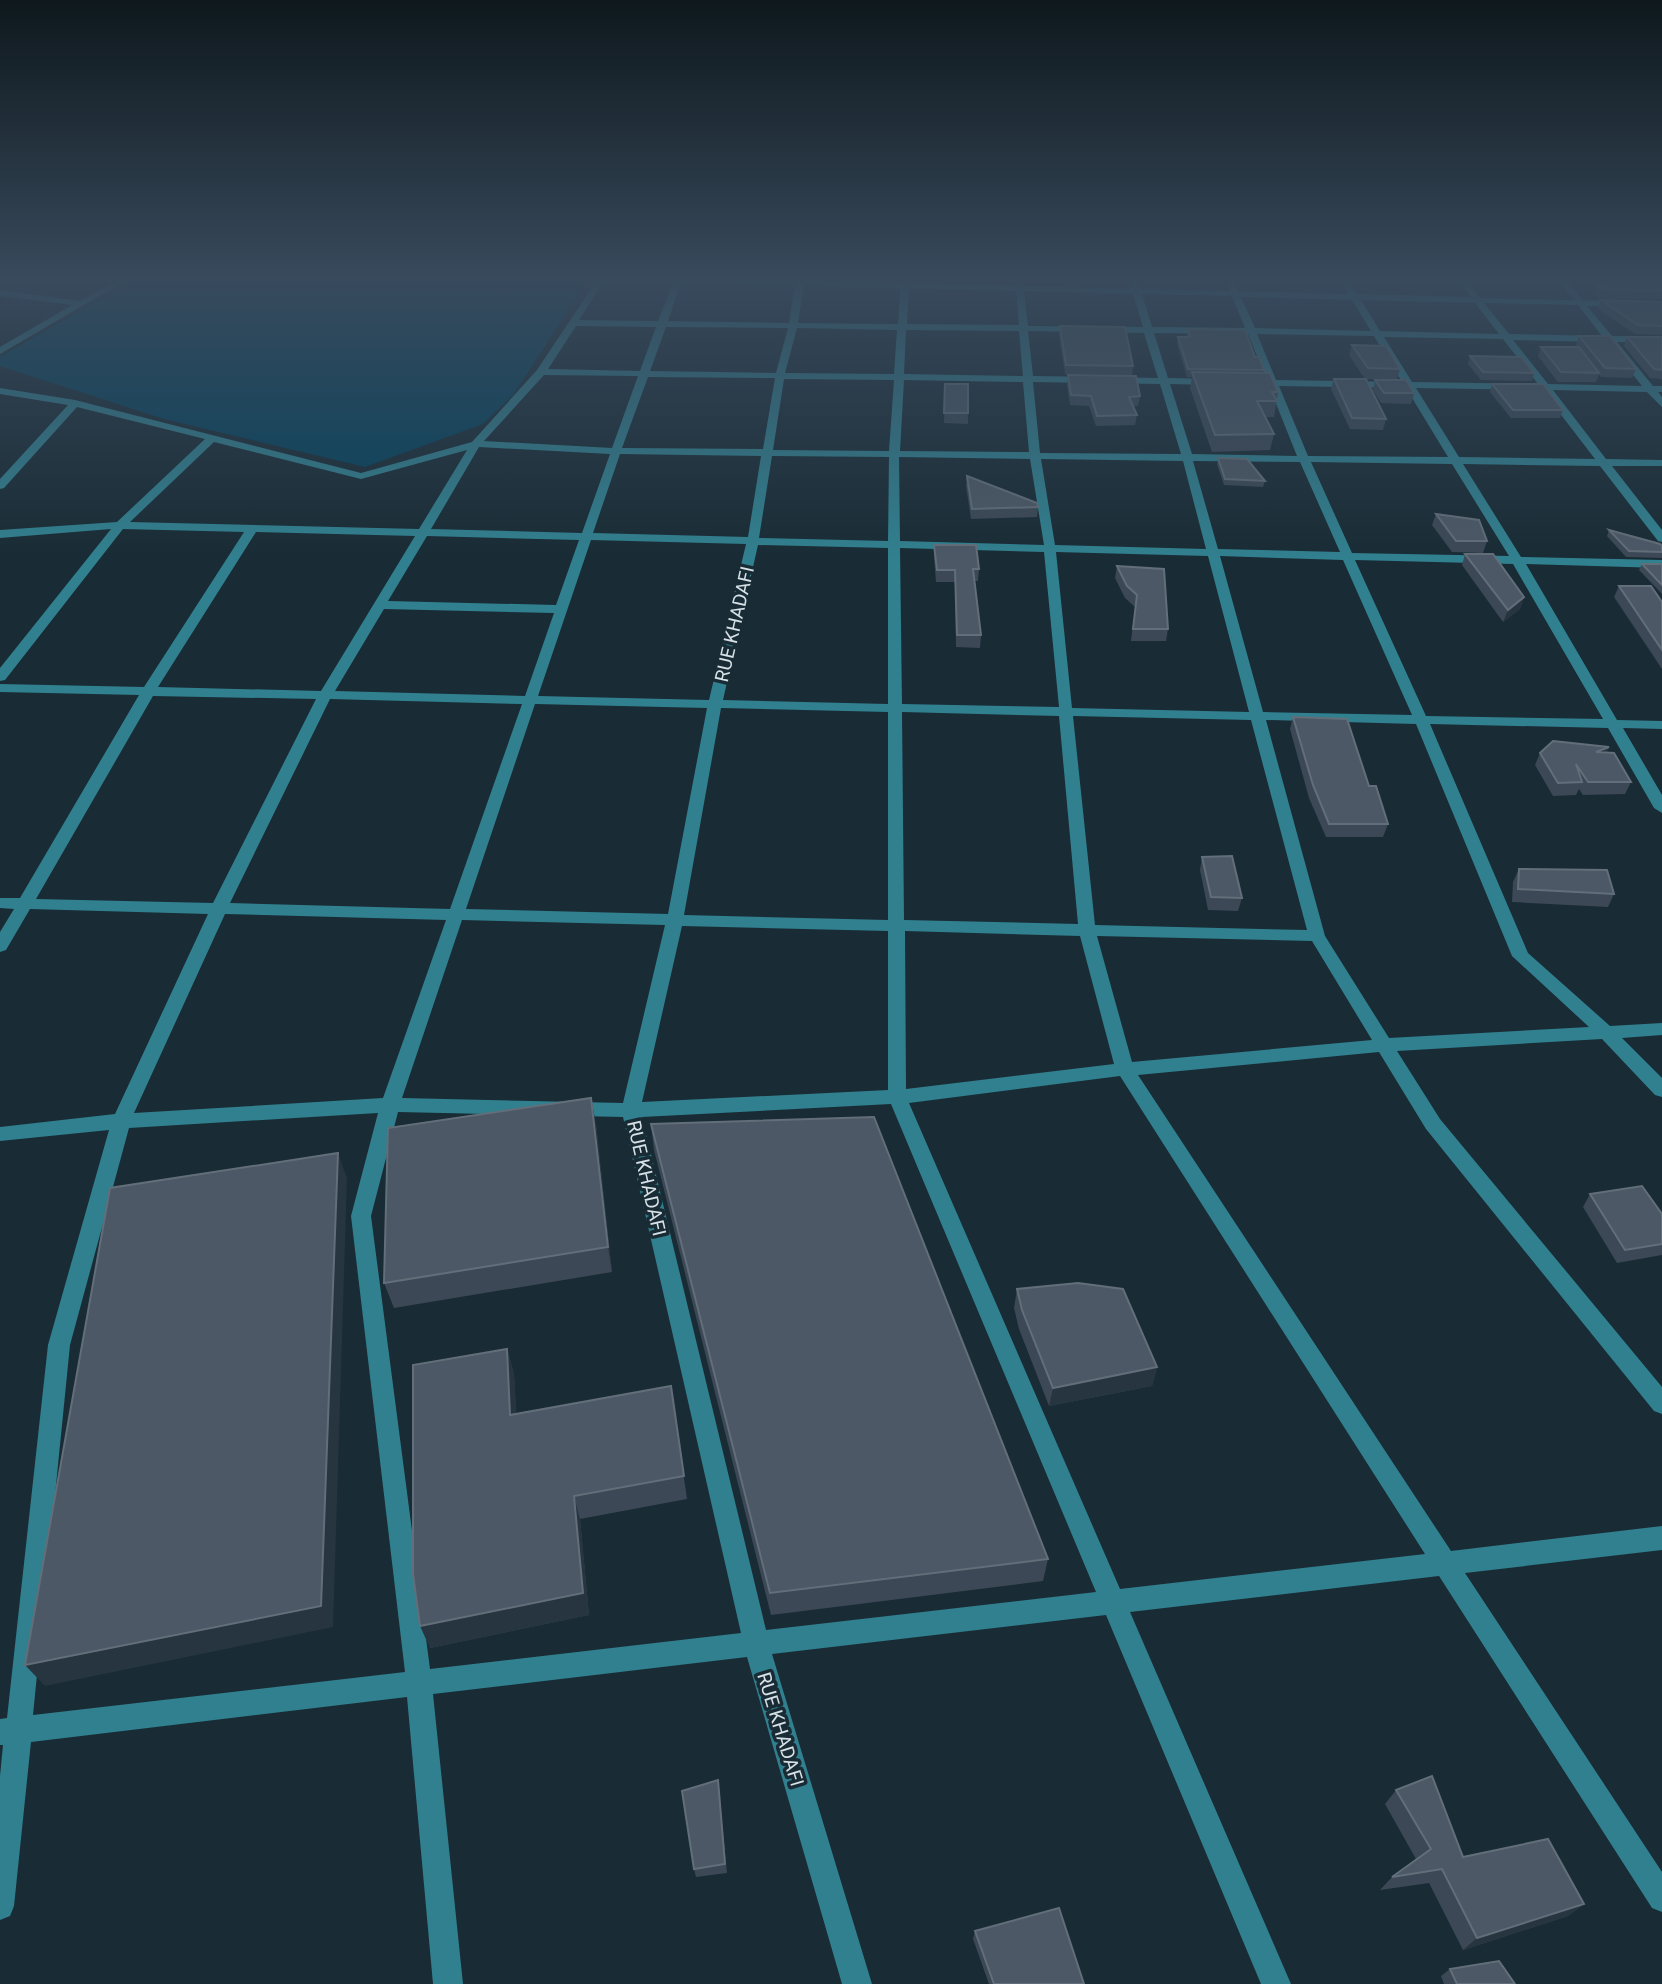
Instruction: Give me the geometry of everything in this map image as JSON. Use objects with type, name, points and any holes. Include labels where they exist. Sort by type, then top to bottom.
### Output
[{"type":"street","points":[[0,1906],[8,1731],[59,1345],[121,1121],[219,908],[325,696],[476,444],[540,373]]},
{"type":"street","points":[[571,373],[1219,382]]},
{"type":"street","points":[[898,373],[894,453],[897,1097],[1276,1984]]},
{"type":"street","points":[[1027,373],[1035,455],[1050,548],[1087,929],[1125,1069],[1662,1898]]},
{"type":"street","points":[[1161,373],[1187,457],[1317,936],[1433,1124],[1662,1404]]},
{"type":"street","points":[[1269,373],[1521,956],[1608,1033],[1662,1090]]},
{"type":"street","points":[[1402,373],[1517,560],[1662,808]]},
{"type":"street","points":[[1533,373],[1662,538]]},
{"type":"street","points":[[1637,373],[1662,404]]},
{"type":"street","points":[[449,1984],[419,1683],[361,1216],[390,1105],[644,374]]},
{"type":"street","name":"RUE KHADAFI","points":[[780,375],[752,541],[715,704],[675,920],[631,1110],[756,1643],[857,1984]]},
{"type":"street","points":[[1246,383],[1662,389]]},
{"type":"street","points":[[0,391],[75,403],[361,476],[476,444],[616,450],[1662,463]]},
{"type":"street","points":[[0,486],[16,462],[75,403]]},
{"type":"street","points":[[0,677],[120,525],[212,438]]},
{"type":"street","points":[[0,534],[120,525],[1662,564]]},
{"type":"street","points":[[0,946],[148,692],[252,529]]},
{"type":"street","points":[[378,605],[563,608]]},
{"type":"street","points":[[0,688],[1662,725]]},
{"type":"street","points":[[0,903],[1317,936]]},
{"type":"street","points":[[0,1134],[121,1121],[390,1105],[631,1110],[897,1097],[1125,1069],[1384,1045],[1662,1029]]},
{"type":"street","points":[[8,1731],[1662,1538]]},
{"type":"shaded area","points":[[20,373],[528,373],[513,395],[483,424],[365,467],[164,419]]},
{"type":"building","points":[[1192,373],[1270,373],[1278,392],[1272,392],[1277,401],[1257,401],[1274,434],[1215,435]]},
{"type":"building","points":[[1068,375],[1136,376],[1140,396],[1129,397],[1137,415],[1097,416],[1091,396],[1071,395]]},
{"type":"building","points":[[1334,379],[1366,379],[1386,419],[1352,418]]},
{"type":"building","points":[[1375,380],[1406,380],[1414,393],[1384,393]]},
{"type":"building","points":[[945,384],[968,384],[968,413],[944,413]]},
{"type":"building","points":[[1492,384],[1543,384],[1563,410],[1513,410]]},
{"type":"building","points":[[1218,458],[1247,459],[1265,481],[1225,479]]},
{"type":"building","points":[[967,476],[1037,503],[1038,507],[972,509]]},
{"type":"building","points":[[1436,514],[1479,520],[1487,541],[1456,541]]},
{"type":"building","points":[[1609,530],[1660,544],[1662,552],[1629,551]]},
{"type":"building","points":[[934,545],[976,545],[979,569],[973,569],[981,635],[957,635],[955,570],[937,570]]},
{"type":"building","points":[[1465,554],[1493,554],[1524,597],[1508,610]]},
{"type":"building","points":[[1642,564],[1662,564],[1662,585]]},
{"type":"building","points":[[1117,566],[1164,569],[1168,629],[1133,629],[1137,595],[1127,586]]},
{"type":"building","points":[[1619,586],[1651,586],[1662,602],[1662,650]]},
{"type":"building","points":[[1293,717],[1347,719],[1369,786],[1376,786],[1388,824],[1329,824],[1313,785]]},
{"type":"building","points":[[1553,741],[1609,747],[1596,752],[1614,753],[1631,782],[1588,782],[1576,764],[1582,782],[1558,783],[1540,753]]},
{"type":"building","points":[[1232,856],[1242,898],[1211,897],[1202,857]]},
{"type":"building","points":[[1519,869],[1607,870],[1614,894],[1518,889]]},
{"type":"building","points":[[591,1098],[608,1247],[384,1283],[388,1128]]},
{"type":"building","points":[[874,1117],[1048,1559],[770,1593],[651,1124]]},
{"type":"building","points":[[338,1153],[321,1606],[25,1665],[110,1188]]},
{"type":"building","points":[[1642,1186],[1662,1214],[1662,1244],[1625,1250],[1590,1194]]},
{"type":"building","points":[[1078,1283],[1123,1289],[1157,1367],[1053,1388],[1022,1310],[1017,1289]]},
{"type":"building","points":[[507,1349],[510,1415],[671,1386],[684,1476],[574,1496],[583,1593],[420,1626],[413,1574],[413,1365]]},
{"type":"building","points":[[1432,1776],[1463,1857],[1548,1839],[1584,1904],[1477,1938],[1442,1869],[1392,1877],[1431,1849],[1396,1790]]},
{"type":"building","points":[[718,1780],[725,1864],[694,1869],[682,1791]]},
{"type":"building","points":[[1059,1908],[1084,1984],[994,1984],[975,1931]]},
{"type":"building","points":[[1499,1961],[1515,1984],[1457,1984],[1450,1969]]}]
